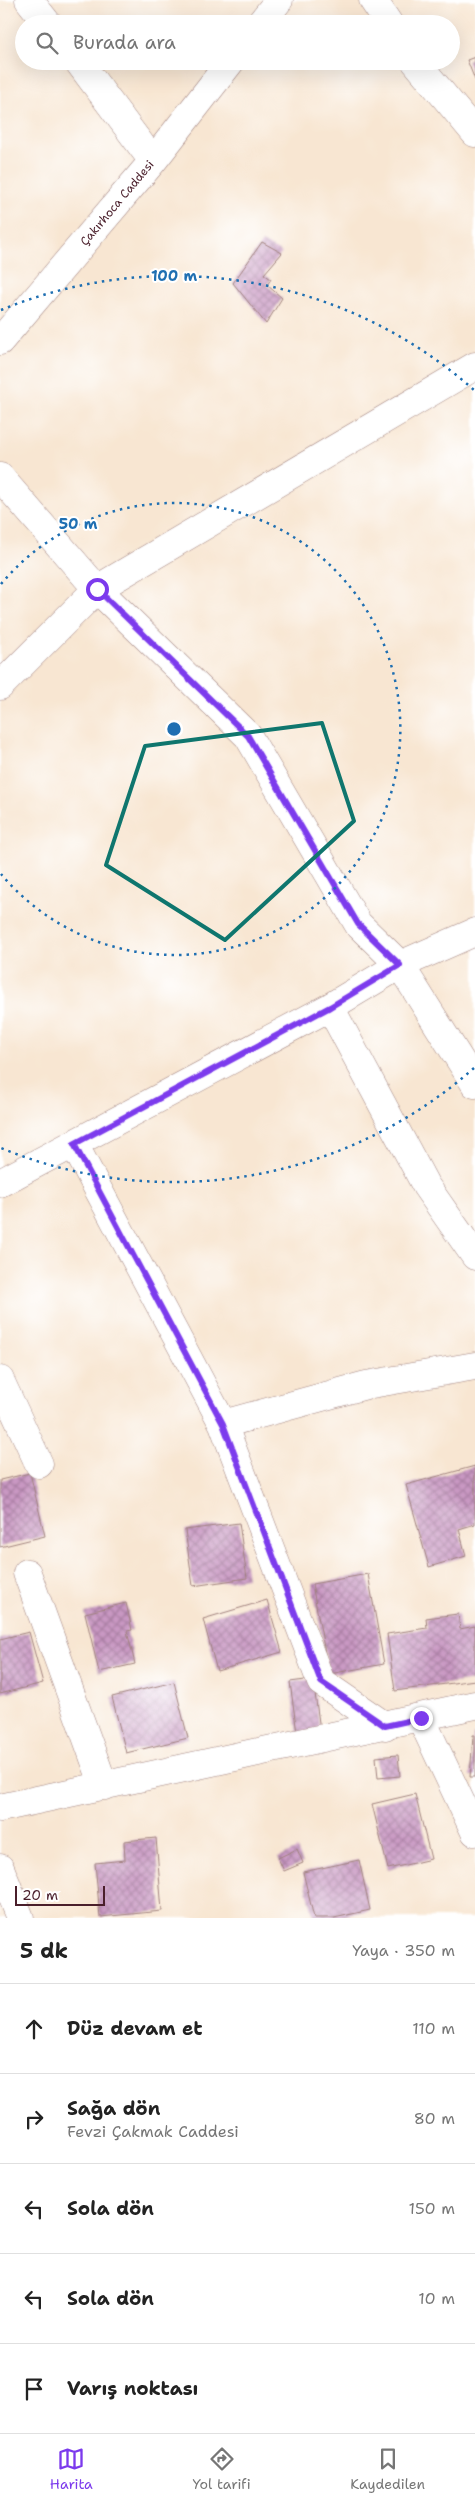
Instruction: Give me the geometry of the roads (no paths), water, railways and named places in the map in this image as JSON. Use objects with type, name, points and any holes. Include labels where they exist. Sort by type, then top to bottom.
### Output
[{"type":"street","points":[[29,0],[41,15]]},
{"type":"street","points":[[373,0],[383,15]]},
{"type":"street","points":[[85,70],[153,161]]},
{"type":"street","name":"Çakırhoca Caddesi","points":[[0,341],[153,161],[224,70]]},
{"type":"street","points":[[422,70],[475,133]]},
{"type":"street","points":[[0,686],[97,589],[475,366]]},
{"type":"street","points":[[0,477],[97,589],[248,736],[358,924],[400,965],[475,1084]]},
{"type":"street","points":[[0,1183],[330,1007],[400,965],[475,932]]},
{"type":"street","points":[[330,1007],[426,1186],[475,1256]]},
{"type":"street","points":[[74,1144],[223,1424],[321,1682],[385,1726]]},
{"type":"street","points":[[223,1424],[366,1385],[475,1366]]},
{"type":"street","points":[[0,1380],[38,1464]]},
{"type":"street","points":[[27,1573],[104,1786]]},
{"type":"street","points":[[0,1808],[475,1705]]},
{"type":"street","points":[[421,1718],[475,1832]]},
{"type":"street","points":[[0,1868],[20,1918]]}]
